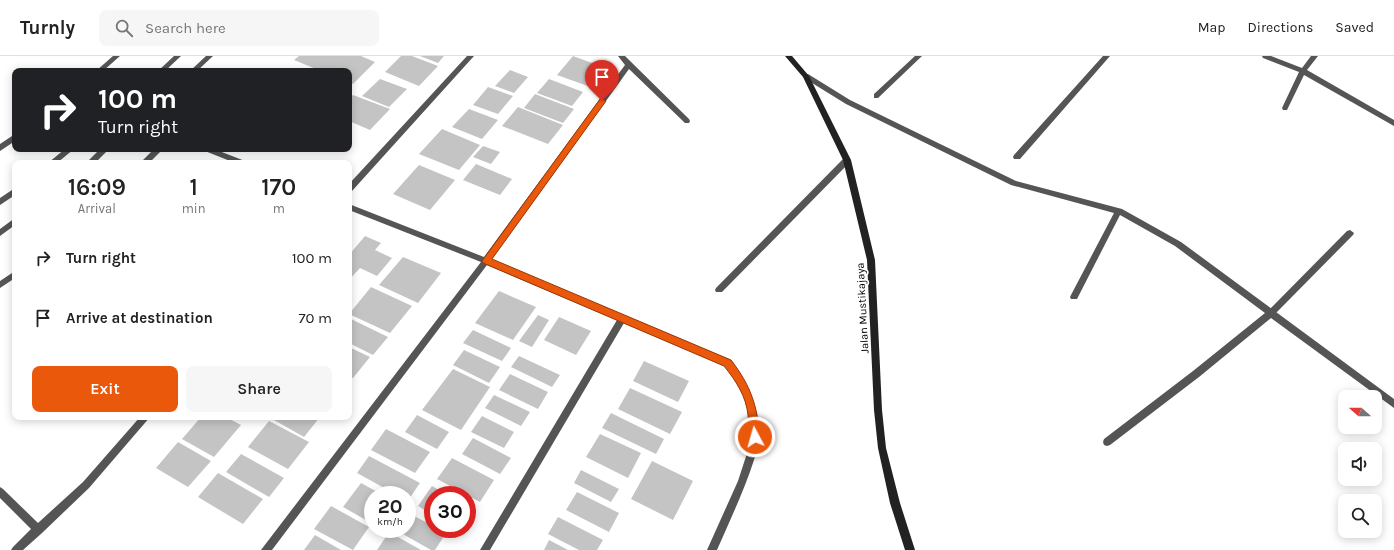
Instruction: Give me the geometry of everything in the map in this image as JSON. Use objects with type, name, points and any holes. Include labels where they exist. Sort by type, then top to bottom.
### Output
[{"type":"main road","name":"Jalan Mustikajaya","points":[[788,56],[806,76],[847,160],[871,260],[878,410],[882,448],[895,503],[910,550]]},
{"type":"street","points":[[103,68],[117,56]]},
{"type":"street","points":[[164,68],[178,56]]},
{"type":"street","points":[[196,68],[210,56]]},
{"type":"street","points":[[352,186],[471,56]]},
{"type":"street","points":[[621,56],[687,121]]},
{"type":"street","points":[[876,96],[919,56]]},
{"type":"street","points":[[1016,157],[1107,56]]},
{"type":"street","points":[[1265,56],[1303,72],[1394,123]]},
{"type":"street","points":[[1286,108],[1303,72],[1316,56]]},
{"type":"street","points":[[266,550],[486,261],[629,65]]},
{"type":"street","points":[[806,76],[848,102],[1014,183],[1120,211],[1178,244],[1272,312],[1394,404]]},
{"type":"street","points":[[0,148],[12,139]]},
{"type":"street","points":[[56,160],[66,152]]},
{"type":"street","points":[[93,160],[102,152]]},
{"type":"street","points":[[147,160],[156,152]]},
{"type":"street","points":[[215,152],[235,160]]},
{"type":"street","points":[[719,290],[847,160]]},
{"type":"street","points":[[0,202],[12,193]]},
{"type":"street","points":[[352,208],[486,261],[728,363],[739,377],[748,394],[753,413],[755,437],[744,478],[712,550]]},
{"type":"street","points":[[1074,297],[1120,211]]},
{"type":"street","points":[[0,233],[12,223]]},
{"type":"street","points":[[1107,442],[1196,374],[1272,312],[1350,233]]},
{"type":"street","points":[[0,286],[12,276]]},
{"type":"street","points":[[485,550],[622,319]]},
{"type":"street","points":[[16,550],[86,485],[143,420]]},
{"type":"street","points":[[0,492],[39,530]]},
{"type":"building","points":[[299,56],[361,56],[375,62],[353,84],[352,68],[314,68],[294,60]]},
{"type":"building","points":[[401,56],[412,56],[438,66],[419,86],[385,72]]},
{"type":"building","points":[[420,56],[444,56],[438,63]]},
{"type":"building","points":[[573,56],[611,70],[596,89],[557,75]]},
{"type":"building","points":[[510,70],[528,77],[514,93],[495,86]]},
{"type":"building","points":[[380,79],[407,89],[389,107],[362,96]]},
{"type":"building","points":[[549,79],[583,92],[572,106],[537,93]]},
{"type":"building","points":[[488,87],[513,96],[498,114],[473,105]]},
{"type":"building","points":[[535,94],[574,109],[563,123],[524,108]]},
{"type":"building","points":[[353,95],[390,109],[370,130],[352,122]]},
{"type":"building","points":[[518,107],[563,125],[548,144],[502,126]]},
{"type":"building","points":[[469,109],[498,120],[482,139],[452,127]]},
{"type":"building","points":[[442,129],[480,145],[459,170],[419,154]]},
{"type":"building","points":[[483,146],[500,152],[491,164],[473,157]]},
{"type":"building","points":[[476,164],[512,179],[500,195],[463,180]]},
{"type":"building","points":[[419,165],[455,180],[430,210],[393,194]]},
{"type":"building","points":[[365,236],[381,243],[375,250],[392,258],[377,276],[360,268],[352,277],[352,251]]},
{"type":"building","points":[[403,257],[441,273],[418,303],[379,285]]},
{"type":"building","points":[[371,287],[412,306],[390,333],[352,315],[352,310]]},
{"type":"building","points":[[499,291],[536,307],[513,340],[475,323]]},
{"type":"building","points":[[538,315],[549,320],[532,347],[519,341]]},
{"type":"building","points":[[559,317],[591,331],[576,355],[544,340]]},
{"type":"building","points":[[352,319],[388,337],[373,355],[352,344]]},
{"type":"building","points":[[473,330],[511,348],[502,361],[463,343]]},
{"type":"building","points":[[352,348],[370,357],[352,378]]},
{"type":"building","points":[[464,350],[500,367],[489,383],[453,365]]},
{"type":"building","points":[[519,356],[560,375],[552,387],[511,367]]},
{"type":"building","points":[[644,361],[689,381],[678,402],[633,381]]},
{"type":"building","points":[[453,369],[490,387],[461,430],[422,410]]},
{"type":"building","points":[[510,374],[548,392],[538,409],[499,390]]},
{"type":"building","points":[[630,388],[682,412],[670,434],[618,409]]},
{"type":"building","points":[[494,395],[530,412],[521,426],[485,408]]},
{"type":"building","points":[[611,413],[664,439],[656,454],[602,428]]},
{"type":"building","points":[[417,415],[449,432],[437,449],[405,432]]},
{"type":"building","points":[[482,416],[514,432],[504,448],[471,432]]},
{"type":"building","points":[[198,420],[232,420],[241,425],[214,457],[182,439]]},
{"type":"building","points":[[274,420],[318,420],[304,437]]},
{"type":"building","points":[[269,421],[309,442],[288,469],[248,447]]},
{"type":"building","points":[[386,429],[430,452],[415,473],[371,450]]},
{"type":"building","points":[[600,434],[641,453],[628,478],[586,457]]},
{"type":"building","points":[[473,438],[511,458],[500,474],[462,454]]},
{"type":"building","points":[[178,442],[211,461],[188,487],[156,468]]},
{"type":"building","points":[[241,454],[284,478],[269,497],[226,472]]},
{"type":"building","points":[[369,456],[420,483],[416,489],[416,486],[381,486],[357,473]]},
{"type":"building","points":[[452,458],[494,480],[480,502],[476,500],[476,486],[450,486],[437,479]]},
{"type":"building","points":[[652,461],[693,481],[673,520],[631,499]]},
{"type":"building","points":[[581,470],[619,489],[611,502],[574,483]]},
{"type":"building","points":[[218,473],[263,499],[243,524],[198,497]]},
{"type":"building","points":[[361,483],[366,486],[364,486],[364,519],[343,507]]},
{"type":"building","points":[[577,492],[619,513],[609,532],[566,510]]},
{"type":"building","points":[[424,497],[424,510],[418,506]]},
{"type":"building","points":[[331,506],[364,524],[364,534],[353,550],[314,529]]},
{"type":"building","points":[[416,517],[424,521],[424,538],[443,538],[435,550],[431,550],[410,538],[416,538]]},
{"type":"building","points":[[558,517],[603,540],[597,550],[579,550],[548,534]]},
{"type":"building","points":[[315,535],[341,550],[304,550]]},
{"type":"building","points":[[385,538],[400,538],[421,550],[377,550]]},
{"type":"building","points":[[549,540],[568,550],[544,550]]},
{"type":"route","points":[[602,101],[486,261],[728,363],[739,377],[748,394],[753,413],[755,437]]}]
